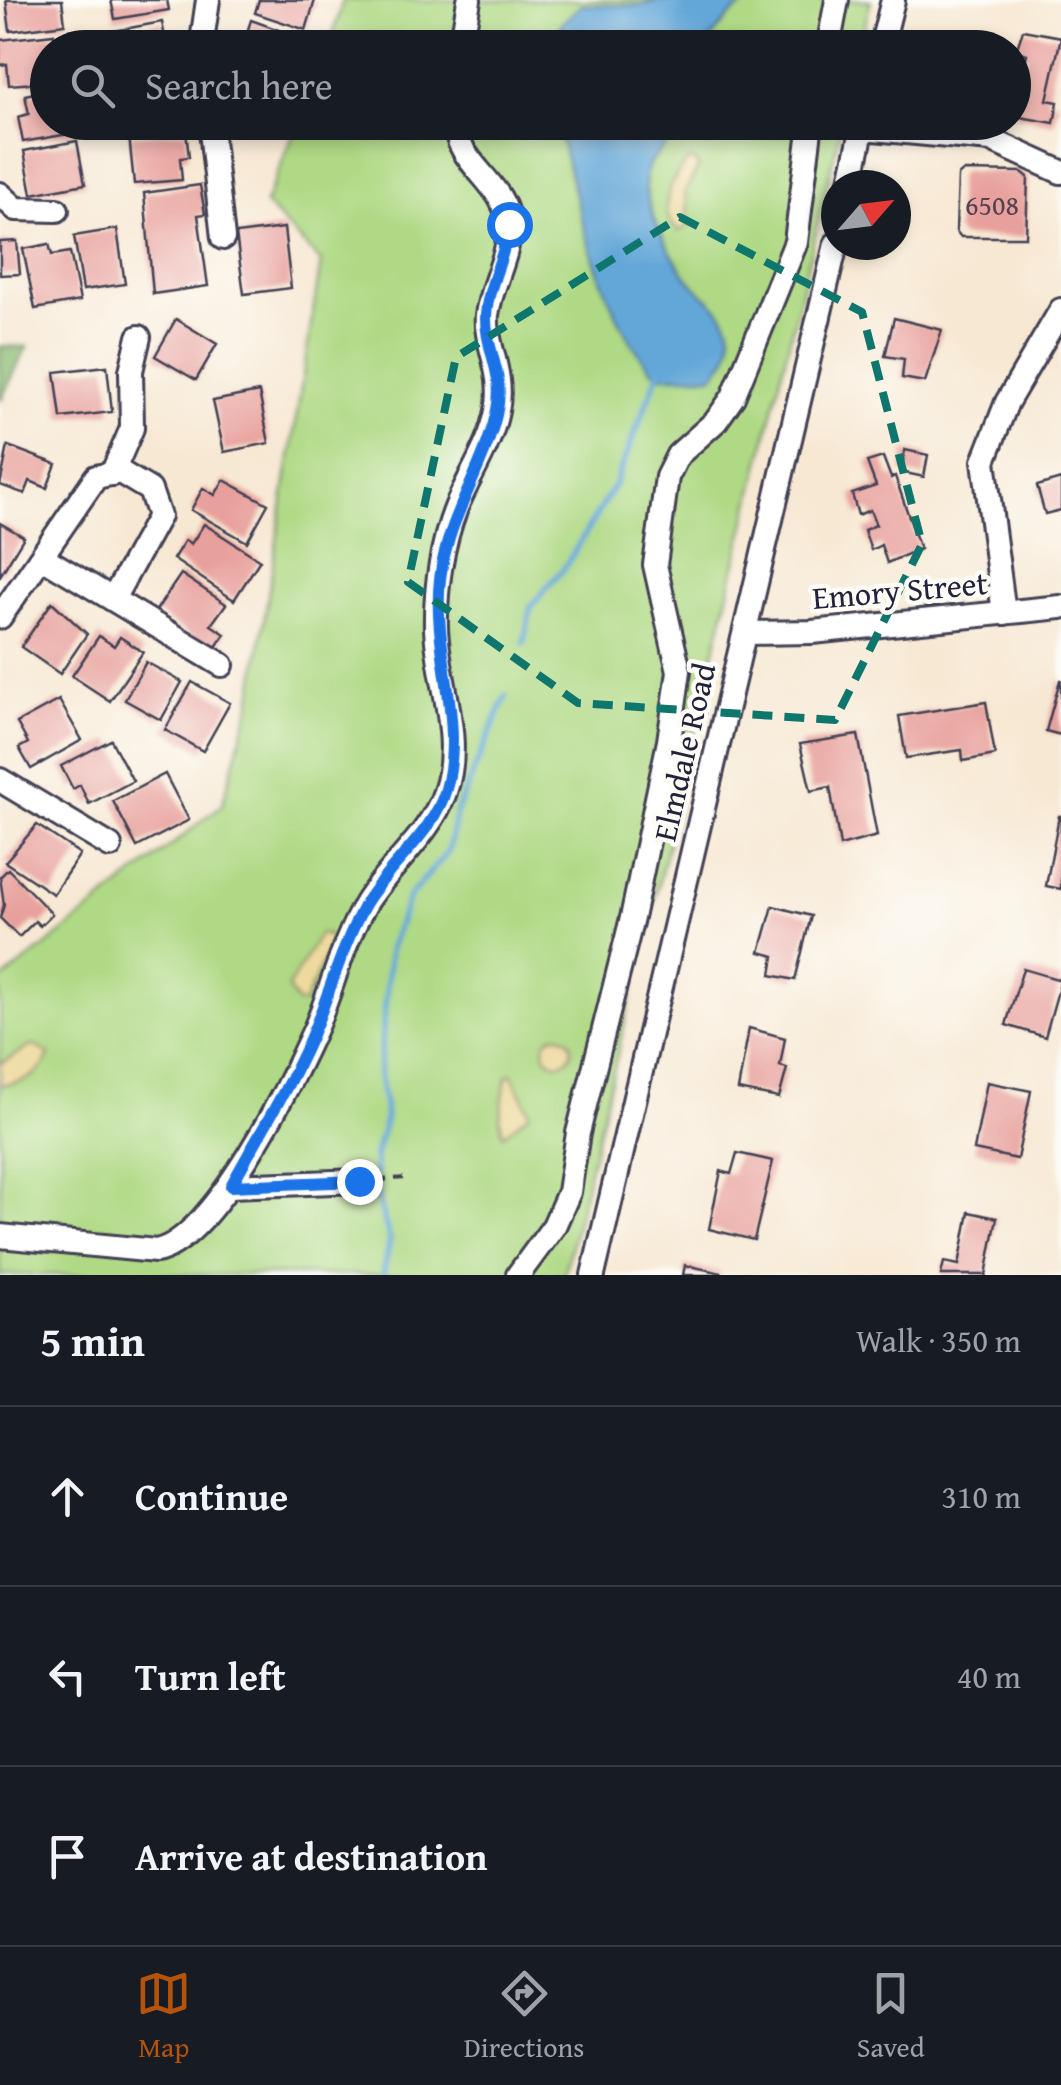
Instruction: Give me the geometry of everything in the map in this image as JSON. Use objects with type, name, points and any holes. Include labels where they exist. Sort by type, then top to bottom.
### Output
[{"type":"street","points":[[204,30],[208,0]]},
{"type":"street","points":[[464,30],[469,0]]},
{"type":"street","points":[[831,30],[837,0]]},
{"type":"street","points":[[886,30],[893,0]]},
{"type":"street","points":[[212,140],[224,238]]},
{"type":"street","points":[[0,1236],[156,1251],[170,1248],[231,1186],[315,1028],[340,955],[366,903],[434,814],[446,791],[452,730],[436,628],[440,576],[456,509],[480,463],[497,413],[498,363],[486,319],[507,252],[509,224],[494,188],[462,151],[460,140]]},
{"type":"street","points":[[518,1275],[554,1226],[570,1192],[578,1133],[632,918],[669,741],[679,671],[655,565],[666,477],[678,455],[716,421],[733,397],[796,242],[809,140]]},
{"type":"street","points":[[854,170],[860,140]]},
{"type":"street","points":[[991,140],[1061,172]]},
{"type":"street","points":[[0,194],[16,209],[58,210]]},
{"type":"street","name":"Elmdale Road","points":[[593,1275],[832,260]]},
{"type":"street","points":[[1004,613],[984,461],[1007,402],[1061,310]]},
{"type":"street","points":[[112,474],[132,428],[131,371],[139,336]]},
{"type":"street","points":[[0,616],[44,558],[96,476],[120,472],[150,490],[160,516],[113,599]]},
{"type":"street","points":[[44,558],[222,665]]},
{"type":"street","name":"Emory Street","points":[[745,633],[812,632],[1061,607]]},
{"type":"street","points":[[0,780],[110,846]]},
{"type":"street","points":[[231,1186],[359,1181]]},
{"type":"highlighted area","points":[[680,217],[862,312],[922,544],[835,720],[578,703],[408,582],[456,357]]},
{"type":"green space","points":[[343,0],[871,0],[864,30],[334,30]]},
{"type":"green space","points":[[291,140],[838,140],[831,170],[821,170],[821,210],[564,1275],[0,1275],[0,982],[222,805],[251,703],[321,262],[265,204]]},
{"type":"green space","points":[[0,346],[27,347],[0,402]]},
{"type":"sand","points":[[691,159],[699,166],[685,192],[689,225],[679,231],[668,215],[668,194],[677,174]]},
{"type":"sand","points":[[319,934],[328,935],[331,944],[304,1003],[297,1003],[288,988]]},
{"type":"sand","points":[[558,1035],[568,1039],[572,1049],[568,1059],[558,1063],[548,1059],[544,1049],[548,1039]]},
{"type":"sand","points":[[33,1045],[49,1054],[42,1068],[23,1081],[0,1085],[0,1064]]},
{"type":"sand","points":[[512,1074],[530,1113],[503,1135],[500,1118],[506,1077]]},
{"type":"water","points":[[660,0],[751,0],[718,30],[559,30],[581,5],[641,5]]},
{"type":"water","points":[[561,140],[671,140],[649,165],[647,194],[658,229],[677,262],[730,327],[729,352],[713,376],[658,376],[638,353],[606,292]]},
{"type":"building","points":[[6,0],[62,0],[65,24],[10,31]]},
{"type":"building","points":[[111,0],[167,0],[169,10],[115,19]]},
{"type":"building","points":[[259,0],[315,0],[306,30],[255,13]]},
{"type":"building","points":[[251,20],[279,30],[248,30]]},
{"type":"building","points":[[162,22],[164,30],[119,30]]},
{"type":"building","points":[[1031,31],[1061,37],[1047,100],[1058,102],[1054,123],[1031,119]]},
{"type":"building","points":[[30,37],[30,83],[9,85],[7,64],[0,65],[0,40]]},
{"type":"building","points":[[30,94],[30,140],[34,140],[23,142],[18,117],[29,114],[25,95]]},
{"type":"building","points":[[129,140],[187,140],[189,157],[180,158],[182,180],[134,184]]},
{"type":"building","points":[[77,141],[85,184],[32,194],[24,151]]},
{"type":"building","points":[[964,171],[1022,172],[1028,177],[1026,237],[961,237],[956,231],[958,176]]},
{"type":"building","points":[[200,185],[205,214],[198,215],[208,286],[153,294],[144,193]]},
{"type":"building","points":[[284,228],[291,288],[244,294],[236,234]]},
{"type":"building","points":[[117,229],[125,284],[83,290],[74,236]]},
{"type":"building","points":[[17,241],[20,274],[0,275],[0,242]]},
{"type":"building","points":[[49,244],[52,255],[70,252],[80,301],[35,309],[23,249]]},
{"type":"building","points":[[894,318],[942,330],[925,382],[902,378],[904,359],[885,356]]},
{"type":"building","points":[[176,319],[217,344],[196,380],[155,356]]},
{"type":"building","points":[[107,366],[112,412],[61,418],[55,372]]},
{"type":"building","points":[[259,392],[269,443],[224,452],[213,401]]},
{"type":"building","points":[[8,446],[56,464],[47,488],[30,481],[25,494],[0,485]]},
{"type":"building","points":[[905,450],[928,455],[924,477],[901,472]]},
{"type":"building","points":[[883,457],[891,478],[895,476],[920,549],[887,563],[881,545],[871,550],[864,530],[876,525],[870,510],[858,515],[852,494],[876,486],[867,462]]},
{"type":"building","points":[[1061,479],[1061,510],[1045,514],[1037,486]]},
{"type":"building","points":[[224,480],[268,504],[247,542],[191,510],[203,488],[215,495]]},
{"type":"building","points":[[0,523],[24,537],[0,576]]},
{"type":"building","points":[[204,524],[260,560],[234,600],[173,559],[185,540],[191,544]]},
{"type":"building","points":[[181,574],[226,604],[211,625],[225,634],[213,651],[155,612]]},
{"type":"building","points":[[52,602],[87,634],[60,674],[21,647]]},
{"type":"building","points":[[99,636],[114,646],[120,637],[143,652],[110,701],[72,676]]},
{"type":"building","points":[[146,662],[182,682],[161,720],[125,700]]},
{"type":"building","points":[[1061,680],[1061,735],[1046,731]]},
{"type":"building","points":[[192,682],[230,703],[203,751],[165,730]]},
{"type":"building","points":[[59,700],[82,740],[31,769],[19,748],[28,743],[17,723]]},
{"type":"building","points":[[986,702],[995,755],[963,761],[962,750],[906,758],[899,716]]},
{"type":"building","points":[[858,735],[877,836],[840,846],[830,787],[811,791],[800,744]]},
{"type":"building","points":[[111,740],[133,781],[89,804],[80,785],[73,789],[61,766]]},
{"type":"building","points":[[165,774],[189,820],[137,847],[113,801]]},
{"type":"building","points":[[1061,816],[1061,889],[1046,886]]},
{"type":"building","points":[[37,825],[80,854],[53,894],[5,862]]},
{"type":"building","points":[[8,869],[52,914],[40,926],[35,921],[19,937],[0,918],[4,905],[0,877]]},
{"type":"building","points":[[773,906],[811,916],[795,980],[771,975],[774,956],[760,952]]},
{"type":"building","points":[[1023,969],[1061,980],[1045,1037],[1006,1025]]},
{"type":"building","points":[[749,1028],[785,1038],[780,1066],[787,1068],[779,1098],[738,1090]]},
{"type":"building","points":[[987,1082],[1031,1091],[1017,1159],[974,1150]]},
{"type":"building","points":[[737,1153],[773,1161],[754,1240],[709,1229],[721,1171],[731,1174]]},
{"type":"building","points":[[969,1212],[997,1218],[986,1275],[941,1275],[944,1262],[959,1265]]},
{"type":"building","points":[[685,1265],[722,1273],[722,1275],[683,1275]]},
{"type":"waterway","points":[[524,643],[531,606],[565,567],[615,484],[659,372]]},
{"type":"waterway","points":[[383,1275],[390,1240],[376,1194],[375,1155],[386,1117],[379,1074],[390,947],[409,897],[448,852],[456,813],[506,696]]},
{"type":"route","points":[[359,1181],[310,1186],[231,1186],[315,1028],[340,955],[366,903],[434,814],[446,791],[452,730],[436,628],[440,576],[456,509],[480,463],[497,413],[498,363],[486,319],[507,252],[509,224]]}]
